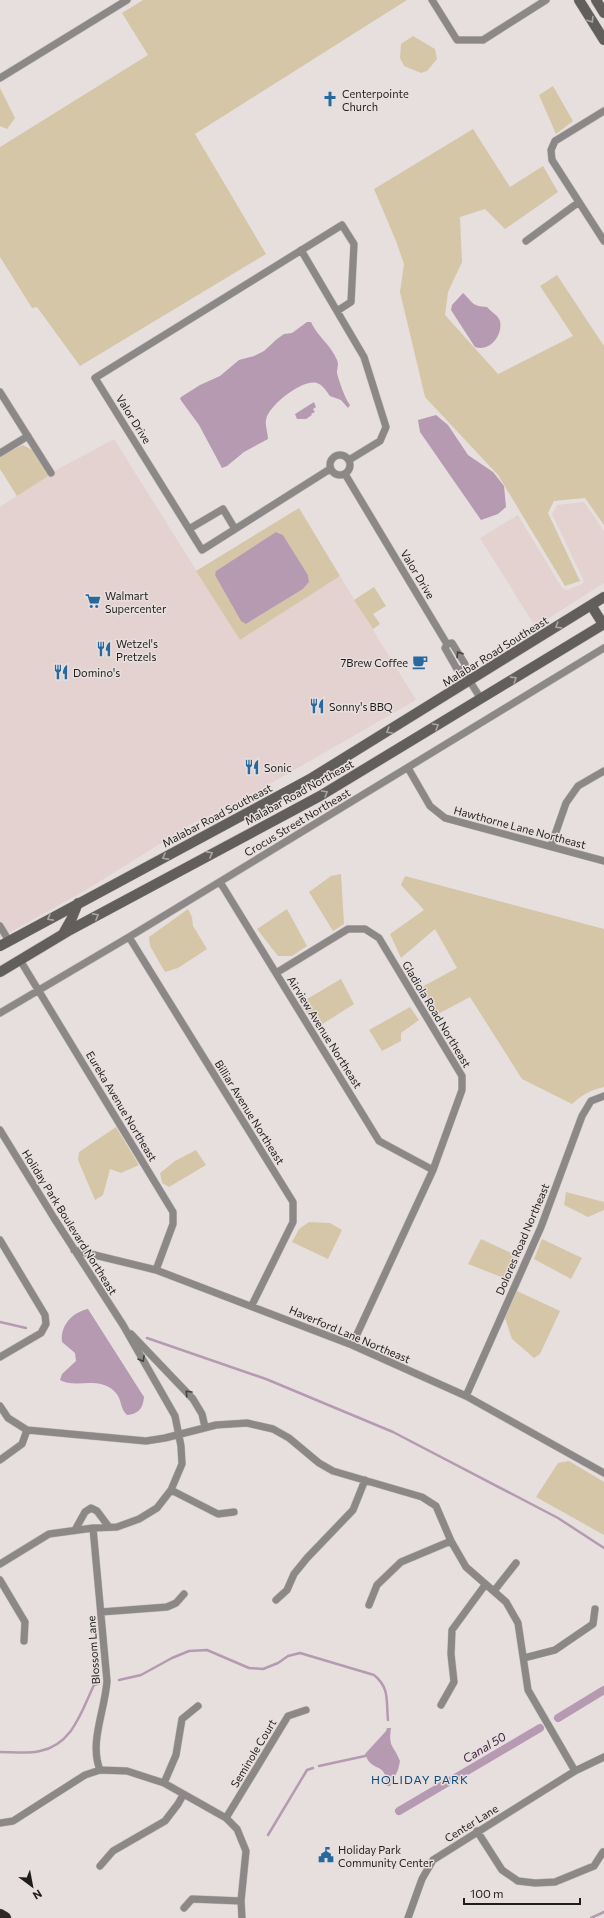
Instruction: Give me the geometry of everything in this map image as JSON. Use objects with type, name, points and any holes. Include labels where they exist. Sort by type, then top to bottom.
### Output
[{"type":"highway","points":[[0,1915],[5,1918]]},
{"type":"main road","points":[[579,0],[604,40]]},
{"type":"main road","points":[[596,0],[604,13]]},
{"type":"main road","name":"Malabar Road Southeast","points":[[0,946],[310,779],[604,597]]},
{"type":"main road","points":[[591,605],[604,624]]},
{"type":"main road","name":"Malabar Road Northeast","points":[[0,972],[62,935],[320,796],[604,624]]},
{"type":"main road","points":[[62,935],[72,918],[78,903]]},
{"type":"street","points":[[0,78],[127,0]]},
{"type":"street","points":[[432,0],[457,40],[482,40],[546,0]]},
{"type":"street","points":[[604,111],[556,141],[551,150],[552,160],[604,241]]},
{"type":"street","points":[[526,241],[579,202]]},
{"type":"street","name":"Valor Drive","points":[[337,311],[351,302],[354,244],[342,225],[95,378],[202,550],[330,469],[331,459],[336,455],[342,455],[349,460]]},
{"type":"street","points":[[301,250],[364,357],[386,427],[380,441],[349,460],[349,469],[345,474],[334,474],[330,469]]},
{"type":"street","points":[[0,392],[52,473]]},
{"type":"street","points":[[0,453],[28,436]]},
{"type":"street","name":"Valor Drive","points":[[345,474],[447,644],[445,648],[457,669],[463,670],[481,699]]},
{"type":"street","points":[[189,529],[222,509],[235,529]]},
{"type":"street","name":"Crocus Street Northeast","points":[[0,1013],[129,937],[604,648]]},
{"type":"street","name":"Hawthorne Lane Northeast","points":[[408,768],[430,806],[445,818],[604,861]]},
{"type":"street","points":[[552,846],[566,803],[578,786],[604,771]]},
{"type":"street","name":"Airview Avenue Northeast","points":[[220,882],[379,1141],[433,1170]]},
{"type":"street","points":[[0,926],[9,941]]},
{"type":"street","name":"Gladiola Road Northeast","points":[[276,973],[348,929],[365,929],[379,938],[462,1076],[462,1090],[433,1170],[352,1345]]},
{"type":"street","name":"Billiar Avenue Northeast","points":[[129,937],[293,1202],[293,1222],[252,1305]]},
{"type":"street","name":"Eureka Avenue Northeast","points":[[20,960],[173,1212],[173,1224],[156,1270]]},
{"type":"street","name":"Dolores Road Northeast","points":[[466,1396],[541,1227],[582,1116],[591,1101],[604,1096]]},
{"type":"street","name":"Holiday Park Boulevard Northeast","points":[[0,1130],[74,1250],[123,1325],[175,1416],[179,1434],[182,1464],[171,1490],[157,1508],[139,1519],[116,1527],[93,1528],[49,1534],[0,1564]]},
{"type":"street","points":[[0,1240],[45,1315],[46,1324],[41,1333],[0,1357]]},
{"type":"street","name":"Haverford Lane Northeast","points":[[74,1250],[156,1270],[252,1305],[352,1345],[466,1396],[604,1474]]},
{"type":"street","name":"Holiday Park Boulevard Northeast","points":[[123,1325],[193,1399],[202,1414],[205,1427]]},
{"type":"street","points":[[0,1406],[8,1418],[27,1430],[146,1441],[205,1427],[247,1423],[273,1429],[289,1438],[319,1463],[333,1471],[422,1497],[436,1506],[451,1541],[466,1567],[506,1602],[518,1623],[528,1690],[575,1771],[604,1757]]},
{"type":"street","points":[[0,1460],[22,1444],[27,1430]]},
{"type":"street","points":[[276,1600],[287,1590],[294,1574],[307,1558],[354,1510],[365,1480]]},
{"type":"street","points":[[171,1490],[218,1514],[234,1512]]},
{"type":"street","points":[[75,1530],[85,1512],[91,1508],[97,1511],[109,1527]]},
{"type":"street","name":"Blossom Lane","points":[[93,1528],[107,1681],[106,1697],[95,1747],[96,1761],[100,1770]]},
{"type":"street","points":[[369,1605],[377,1584],[401,1562],[451,1541]]},
{"type":"street","points":[[494,1591],[516,1563]]},
{"type":"street","points":[[0,1580],[25,1622],[24,1641]]},
{"type":"street","points":[[441,1705],[454,1682],[451,1654],[452,1630],[485,1585]]},
{"type":"street","points":[[101,1612],[168,1607],[176,1603],[184,1594]]},
{"type":"street","points":[[524,1658],[556,1650],[593,1624],[595,1609]]},
{"type":"street","points":[[164,1783],[176,1755],[182,1719],[198,1706]]},
{"type":"street","name":"Seminole Court","points":[[226,1818],[288,1716],[306,1710]]},
{"type":"street","points":[[0,1823],[13,1821],[85,1775],[100,1770],[127,1771],[164,1783],[226,1818],[237,1829],[246,1851],[241,1900],[242,1918]]},
{"type":"street","name":"Center Lane","points":[[408,1918],[422,1879],[433,1860],[477,1831],[575,1771]]},
{"type":"street","points":[[100,1866],[113,1851],[165,1821],[183,1795]]},
{"type":"street","points":[[477,1831],[502,1870],[518,1881],[535,1883],[555,1882],[594,1866],[603,1852]]},
{"type":"street","points":[[184,1908],[192,1899],[241,1900]]},
{"type":"shaded area","points":[[143,0],[407,0],[195,134],[266,254],[80,366],[37,307],[32,308],[0,257],[0,147],[148,55],[122,13]]},
{"type":"shaded area","points":[[413,36],[435,49],[437,59],[427,71],[421,73],[404,66],[400,58],[401,44]]},
{"type":"shaded area","points":[[553,86],[573,121],[556,134],[539,95]]},
{"type":"shaded area","points":[[0,88],[15,118],[7,129],[0,126]]},
{"type":"shaded area","points":[[473,129],[510,187],[543,166],[558,192],[505,229],[485,209],[460,217],[462,262],[448,292],[445,315],[498,374],[573,336],[540,286],[557,275],[604,346],[604,525],[585,498],[554,501],[548,513],[580,581],[565,586],[498,475],[425,397],[400,292],[404,264],[374,189]]},
{"type":"shaded area","points":[[463,293],[475,305],[487,307],[498,317],[500,321],[497,337],[490,345],[486,347],[475,347],[451,310],[452,305]]},
{"type":"shaded area","points":[[307,322],[311,322],[328,345],[338,362],[337,373],[339,381],[350,405],[348,408],[341,400],[330,396],[323,387],[317,383],[303,385],[279,401],[268,414],[266,422],[268,439],[244,452],[227,466],[222,468],[199,425],[180,399],[181,397],[200,385],[220,376],[239,360],[254,356],[264,351],[284,334],[292,333]]},
{"type":"shaded area","points":[[314,402],[316,407],[313,409],[315,412],[311,414],[312,415],[306,419],[297,419],[295,414]]},
{"type":"shaded area","points":[[436,415],[448,425],[468,455],[493,472],[504,486],[506,507],[498,514],[481,520],[420,432],[418,420]]},
{"type":"shaded area","points":[[114,439],[240,640],[340,576],[416,700],[235,804],[195,822],[86,890],[0,938],[0,507],[51,473]]},
{"type":"shaded area","points":[[23,445],[32,450],[48,476],[17,496],[0,469],[0,457]]},
{"type":"shaded area","points":[[584,502],[604,531],[604,583],[513,641],[532,627],[533,623],[480,538],[518,515],[562,588],[567,590],[582,584],[584,581],[552,514],[557,505]]},
{"type":"shaded area","points":[[299,508],[340,576],[240,640],[196,571]],"holes":[[[277,532],[283,535],[308,575],[309,582],[303,589],[246,624],[216,571]]]},
{"type":"shaded area","points":[[276,532],[283,535],[308,575],[309,582],[303,589],[246,624],[241,621],[215,575],[216,571]]},
{"type":"shaded area","points":[[374,587],[386,606],[373,614],[380,624],[373,629],[354,600]]},
{"type":"shaded area","points":[[341,874],[344,924],[333,931],[309,892],[331,876]]},
{"type":"shaded area","points":[[405,876],[604,929],[604,1087],[586,1093],[572,1104],[522,1079],[470,997],[438,1014],[420,988],[457,968],[435,929],[401,958],[390,934],[424,910],[401,885]]},
{"type":"shaded area","points":[[188,909],[192,917],[193,926],[207,949],[178,968],[165,972],[150,946],[149,937]]},
{"type":"shaded area","points":[[287,909],[307,946],[292,956],[278,956],[257,929]]},
{"type":"shaded area","points":[[341,979],[354,1004],[318,1027],[301,1006],[307,999]]},
{"type":"shaded area","points":[[410,1007],[419,1020],[401,1033],[401,1041],[382,1051],[369,1030]]},
{"type":"shaded area","points":[[116,1127],[139,1165],[121,1173],[110,1169],[103,1195],[95,1200],[78,1160],[79,1152]]},
{"type":"shaded area","points":[[196,1150],[206,1165],[169,1187],[162,1183],[160,1173],[175,1161]]},
{"type":"shaded area","points":[[566,1192],[604,1202],[604,1210],[588,1217],[564,1205]]},
{"type":"shaded area","points":[[309,1222],[330,1223],[342,1230],[328,1259],[292,1242],[299,1229]]},
{"type":"shaded area","points":[[481,1239],[520,1257],[509,1280],[468,1264]]},
{"type":"shaded area","points":[[542,1239],[582,1258],[571,1279],[534,1259]]},
{"type":"shaded area","points":[[517,1291],[560,1311],[540,1354],[534,1358],[512,1339],[505,1318]]},
{"type":"shaded area","points":[[88,1309],[144,1397],[141,1408],[137,1412],[127,1415],[123,1410],[116,1393],[103,1385],[95,1383],[73,1383],[60,1380],[62,1374],[76,1361],[75,1353],[62,1342],[63,1330],[65,1325],[73,1316]]},
{"type":"shaded area","points":[[569,1461],[604,1482],[604,1535],[536,1497],[558,1463]]},
{"type":"shaded area","points":[[387,1728],[391,1728],[391,1743],[400,1761],[398,1770],[390,1786],[387,1786],[384,1773],[371,1764],[365,1754]]},
{"type":"waterway","points":[[0,1322],[26,1328]]},
{"type":"waterway","points":[[147,1338],[266,1379],[393,1432],[558,1518],[604,1548]]},
{"type":"waterway","points":[[119,1680],[141,1675],[172,1658],[189,1651],[207,1650],[249,1668],[263,1669],[278,1663],[288,1656],[300,1653],[374,1675],[383,1685],[385,1690],[388,1720]]},
{"type":"waterway","points":[[0,1752],[35,1752],[61,1742],[80,1716],[94,1685],[100,1683]]},
{"type":"waterway","points":[[558,1718],[604,1690]]},
{"type":"waterway","name":"Canal 50","points":[[399,1811],[540,1728]]},
{"type":"waterway","points":[[319,1766],[365,1756]]},
{"type":"waterway","points":[[268,1835],[307,1770],[313,1768]]},
{"type":"waterway","points":[[591,1918],[604,1912]]},
{"type":"place","name":"Centerpointe Church","points":[[330,99]]},
{"type":"place","name":"Walmart Supercenter","points":[[93,601]]},
{"type":"place","name":"Wetzel's Pretzels","points":[[104,649]]},
{"type":"place","name":"7Brew Coffee","points":[[420,662]]},
{"type":"place","name":"Domino's","points":[[61,672]]},
{"type":"place","name":"Sonny's BBQ","points":[[317,706]]},
{"type":"place","name":"Sonic","points":[[252,767]]},
{"type":"place","name":"Holiday Park Community Center","points":[[326,1855]]},
{"type":"district","name":"HOLIDAY PARK","points":[[420,1779]]}]
